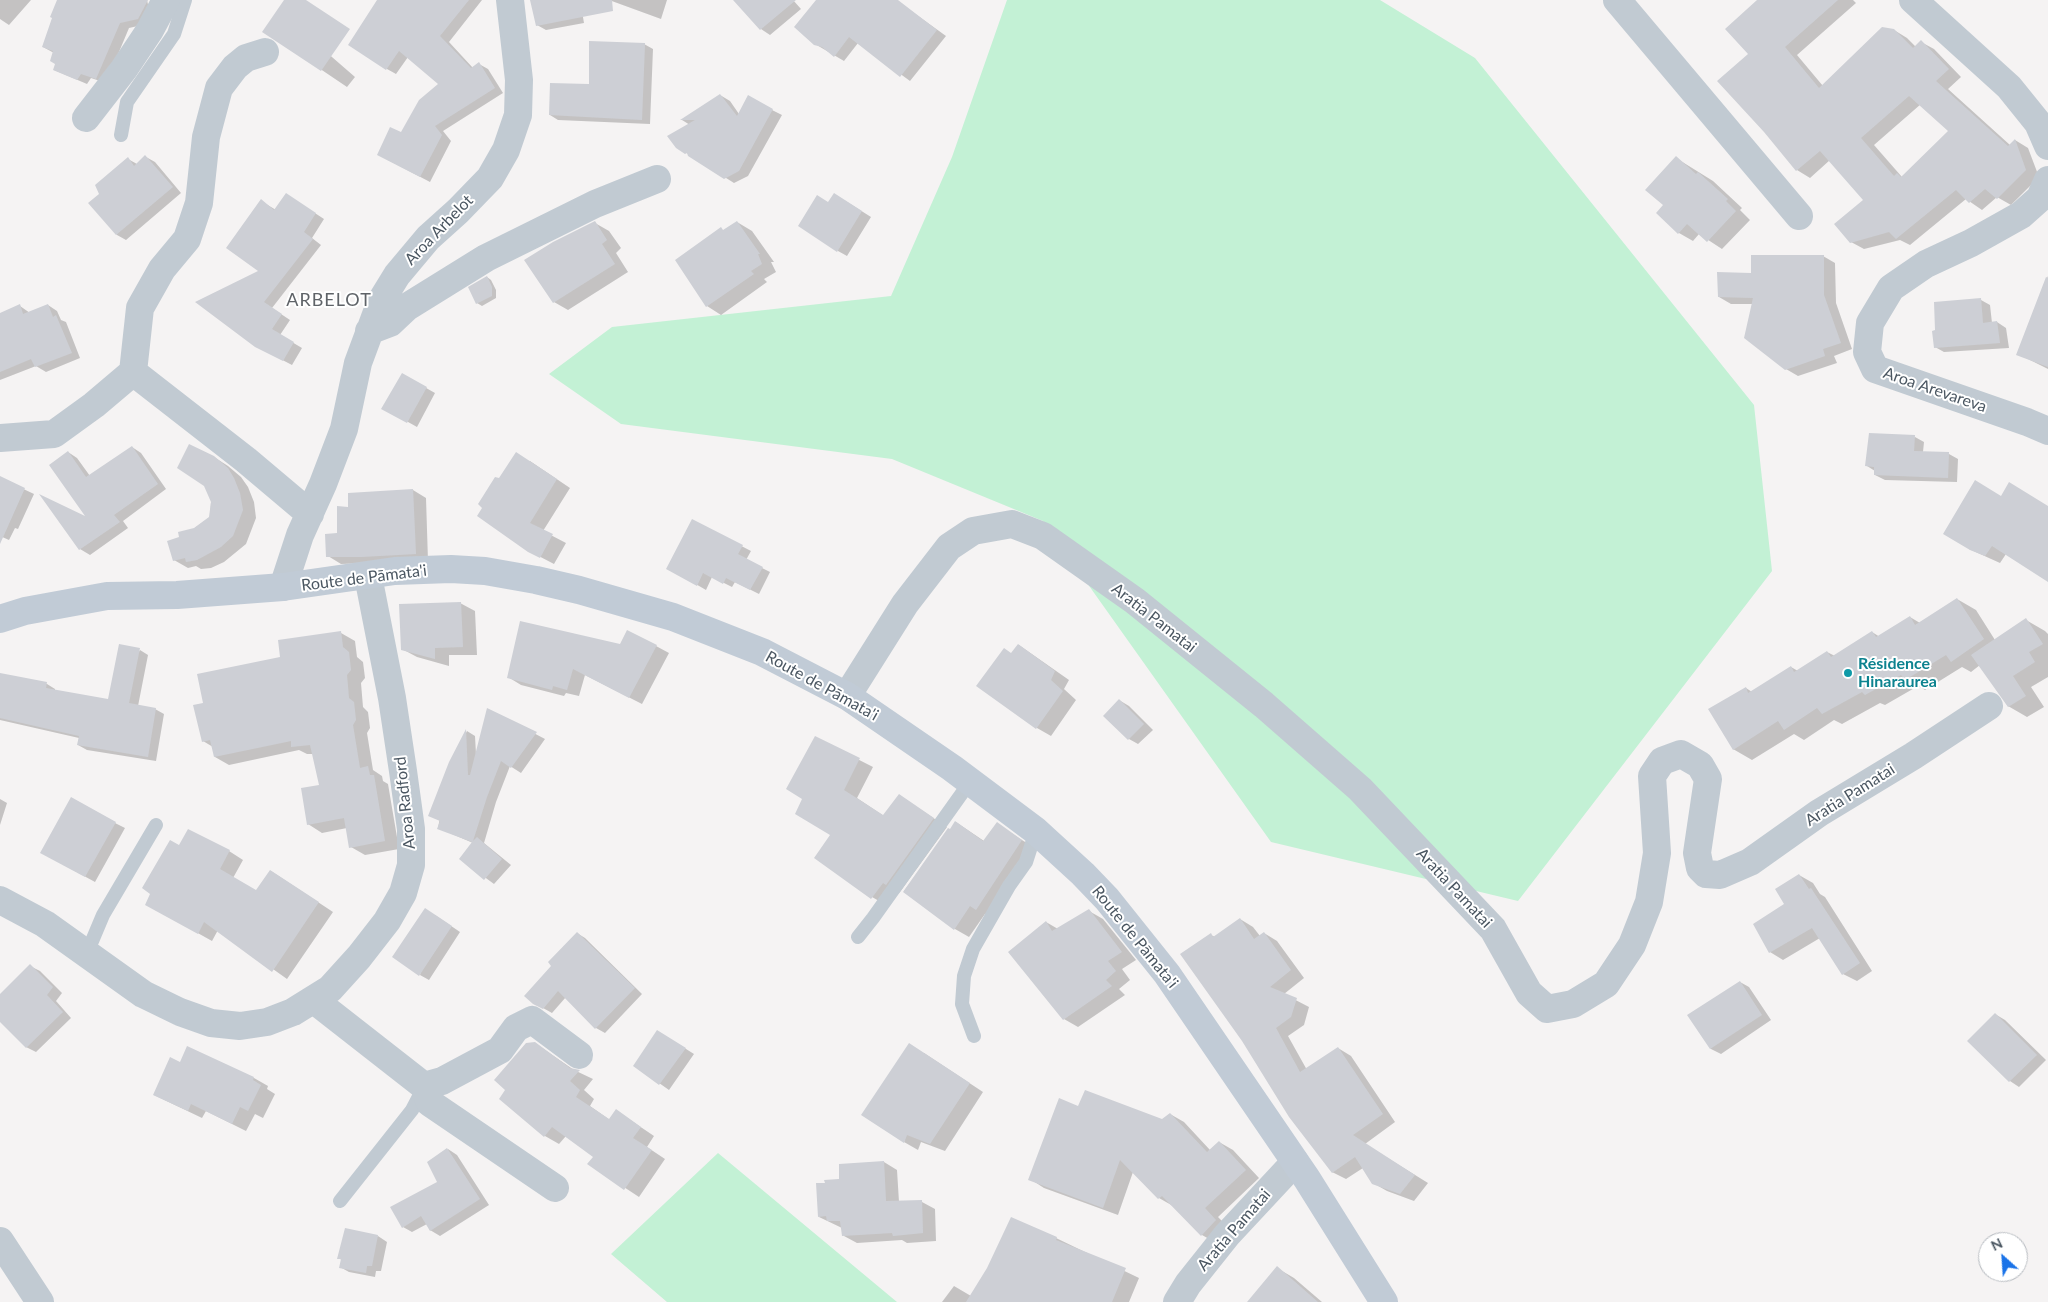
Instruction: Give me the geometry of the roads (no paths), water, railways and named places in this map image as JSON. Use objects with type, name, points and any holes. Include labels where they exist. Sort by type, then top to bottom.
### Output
[{"type":"main road","name":"Route de Pāmata'i","points":[[0,619],[25,611],[107,596],[176,594],[283,587],[395,571],[451,569],[485,571],[579,590],[673,617],[723,635],[762,652],[847,696],[907,736],[1036,831],[1083,874],[1136,933],[1167,974],[1295,1162],[1384,1302]]},
{"type":"street","points":[[86,118],[124,69],[150,30],[166,0]]},
{"type":"street","name":"Aroa Arbelot","points":[[283,587],[300,535],[323,484],[344,429],[358,363],[381,301],[397,275],[428,238],[490,178],[506,150],[518,115],[519,80],[510,0]]},
{"type":"street","points":[[1617,0],[1799,216]]},
{"type":"street","points":[[1913,0],[2009,87],[2038,123],[2048,146]]},
{"type":"street","points":[[0,438],[54,434],[94,405],[133,372],[140,308],[162,269],[188,240],[199,203],[206,137],[219,88],[231,72],[246,58],[265,52]]},
{"type":"street","points":[[369,331],[390,323],[407,307],[486,258],[595,204],[657,179]]},
{"type":"street","name":"Aroa Arevareva","points":[[2046,191],[2021,215],[1972,243],[1926,264],[1891,288],[1870,324],[1867,352],[1875,369],[2048,431]]},
{"type":"street","points":[[133,372],[246,460],[310,514]]},
{"type":"street","name":"Aratia Pamatai","points":[[847,696],[905,604],[949,547],[973,531],[1012,524],[1043,536],[1135,601],[1264,705],[1360,789],[1492,929],[1529,993],[1547,1009],[1573,1004],[1606,984],[1632,945],[1649,902],[1657,853],[1652,776],[1662,761],[1681,754],[1700,765],[1708,779],[1697,853],[1700,868],[1706,874],[1720,875],[1750,862],[1819,813],[1913,756],[1989,706]]},
{"type":"street","name":"Aroa Radford","points":[[0,900],[45,924],[143,994],[180,1012],[211,1023],[240,1026],[267,1022],[293,1012],[330,988],[348,970],[387,921],[403,893],[410,865],[411,829],[403,771],[392,698],[368,576]]},
{"type":"street","points":[[314,1000],[424,1086],[430,1104],[555,1188]]},
{"type":"street","points":[[424,1086],[442,1081],[500,1050],[516,1028],[532,1020],[579,1055]]},
{"type":"street","name":"Aratia Pamatai","points":[[1177,1302],[1188,1284],[1228,1235],[1295,1162]]},
{"type":"street","points":[[0,1241],[40,1302]]},
{"type":"lane","points":[[121,135],[127,102],[174,34],[185,0]]},
{"type":"lane","points":[[858,937],[878,912],[970,782]]},
{"type":"lane","points":[[87,954],[103,915],[156,825]]},
{"type":"lane","points":[[974,1036],[962,1004],[964,976],[973,949],[1009,886],[1026,862],[1036,831]]},
{"type":"lane","points":[[340,1201],[412,1110],[424,1086]]},
{"type":"place","name":"Résidence Hinaraurea","points":[[1848,673]]},
{"type":"district","name":"ARBELOT","points":[[329,300]]}]
